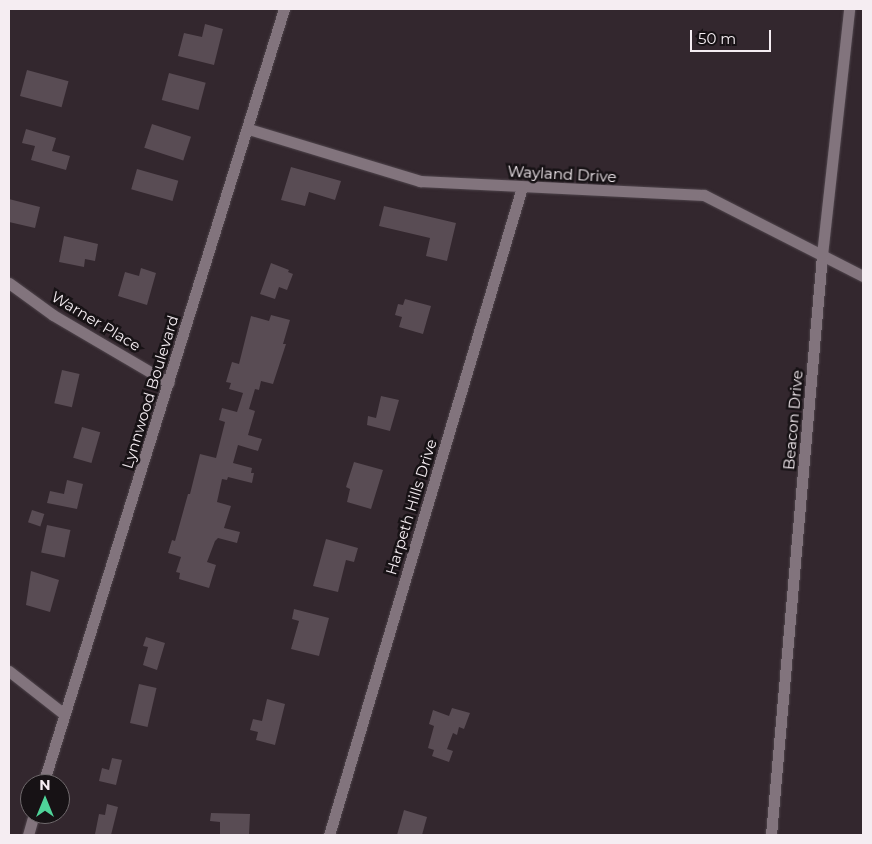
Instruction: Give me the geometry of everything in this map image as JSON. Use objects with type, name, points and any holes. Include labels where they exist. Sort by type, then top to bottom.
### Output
[{"type":"street","name":"Lynnwood Boulevard","points":[[46,774],[284,9]]},
{"type":"street","name":"Beacon Drive","points":[[771,835],[822,255],[849,9]]},
{"type":"street","name":"Wayland Drive","points":[[248,128],[420,181],[704,195],[863,276]]},
{"type":"street","name":"Harpeth Hills Drive","points":[[329,835],[522,187]]},
{"type":"street","name":"Warner Place","points":[[9,283],[53,315],[169,383]]},
{"type":"street","points":[[9,671],[64,714]]},
{"type":"building","points":[[205,24],[223,29],[214,65],[178,56],[184,33],[202,37]]},
{"type":"building","points":[[27,70],[69,81],[62,107],[20,96]]},
{"type":"building","points":[[169,73],[206,83],[198,110],[162,100]]},
{"type":"building","points":[[152,124],[191,137],[183,160],[144,148]]},
{"type":"building","points":[[26,129],[56,138],[52,151],[70,156],[66,170],[31,160],[35,146],[22,143]]},
{"type":"building","points":[[291,167],[341,181],[335,200],[309,192],[305,206],[281,200]]},
{"type":"building","points":[[137,169],[178,181],[173,201],[131,189]]},
{"type":"building","points":[[9,199],[40,207],[35,228],[9,222]]},
{"type":"building","points":[[384,206],[456,223],[447,261],[426,256],[430,238],[379,226]]},
{"type":"building","points":[[64,236],[98,244],[95,261],[85,259],[84,267],[59,262]]},
{"type":"building","points":[[271,263],[289,270],[288,272],[293,274],[287,290],[279,287],[275,299],[260,294]]},
{"type":"building","points":[[141,268],[156,273],[147,305],[118,296],[125,272],[139,276]]},
{"type":"building","points":[[405,299],[431,306],[423,334],[399,327],[402,317],[395,315],[398,304],[403,305]]},
{"type":"building","points":[[271,315],[290,320],[283,344],[286,344],[273,384],[261,381],[259,390],[255,389],[249,409],[255,411],[248,435],[262,439],[258,451],[238,445],[233,463],[252,468],[251,473],[254,473],[252,483],[228,477],[227,480],[222,479],[217,502],[231,506],[224,528],[240,532],[237,543],[218,538],[215,541],[207,562],[216,565],[209,588],[179,579],[180,573],[176,572],[181,557],[168,553],[172,540],[175,541],[200,454],[216,458],[225,422],[219,420],[222,408],[237,412],[243,393],[229,389],[231,383],[226,382],[232,362],[239,364],[251,316],[269,321]]},
{"type":"building","points":[[62,370],[80,374],[72,407],[54,403]]},
{"type":"building","points":[[381,396],[399,400],[390,431],[367,425],[368,416],[376,418]]},
{"type":"building","points":[[82,427],[100,432],[91,463],[73,458]]},
{"type":"building","points":[[354,462],[383,470],[371,509],[347,502],[350,489],[346,487]]},
{"type":"building","points":[[67,480],[83,484],[77,509],[47,503],[50,491],[64,494]]},
{"type":"building","points":[[32,510],[44,514],[40,526],[28,522]]},
{"type":"building","points":[[47,525],[70,530],[65,557],[41,552]]},
{"type":"building","points":[[326,539],[358,548],[354,562],[346,560],[338,592],[313,586]]},
{"type":"building","points":[[31,571],[59,580],[50,612],[26,605]]},
{"type":"building","points":[[294,609],[329,618],[319,656],[291,649],[299,621],[292,619]]},
{"type":"building","points":[[146,637],[165,643],[157,670],[143,665],[148,647],[143,646]]},
{"type":"building","points":[[139,684],[157,688],[148,727],[130,723]]},
{"type":"building","points":[[267,699],[285,704],[275,745],[256,740],[258,732],[250,730],[253,719],[262,721]]},
{"type":"building","points":[[452,708],[470,713],[464,729],[459,727],[457,735],[453,733],[447,749],[453,751],[449,762],[432,756],[434,750],[428,748],[434,726],[429,724],[433,710],[449,716]]},
{"type":"building","points":[[112,758],[122,760],[116,785],[99,781],[102,768],[109,770]]},
{"type":"building","points":[[107,804],[118,807],[111,835],[95,834],[99,814],[105,815]]},
{"type":"building","points":[[404,810],[427,817],[422,835],[397,835]]},
{"type":"building","points":[[211,813],[250,814],[249,835],[220,834],[220,822],[210,821]]}]
